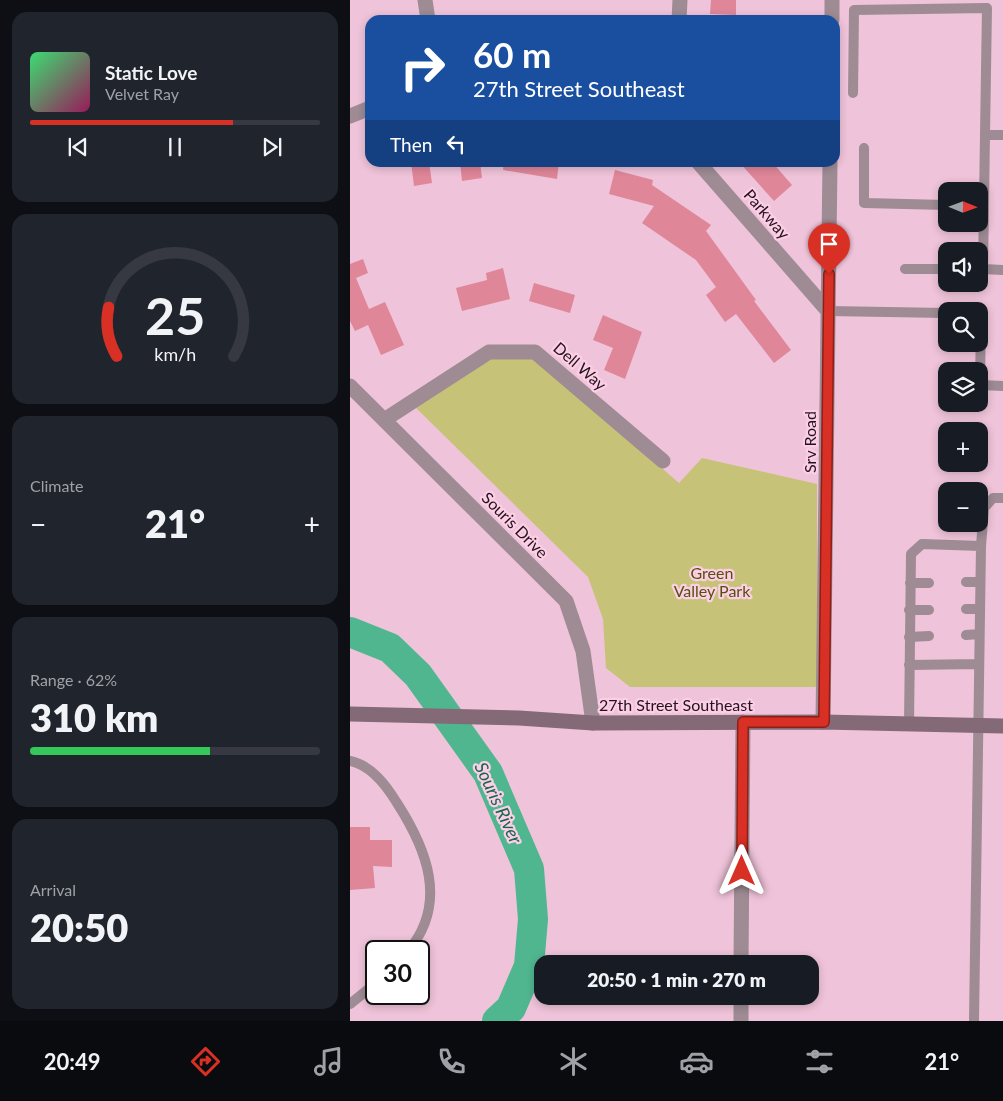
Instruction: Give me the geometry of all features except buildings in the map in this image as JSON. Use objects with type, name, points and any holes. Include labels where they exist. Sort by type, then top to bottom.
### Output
[{"type":"street","points":[[425,0],[427,15]]},
{"type":"street","points":[[679,15],[680,0]]},
{"type":"street","points":[[832,0],[832,15]]},
{"type":"street","points":[[350,116],[365,110]]},
{"type":"street","name":"Parkway","points":[[702,167],[828,311]]},
{"type":"street","name":"Srv Road","points":[[824,722],[830,167]]},
{"type":"street","name":"Dell Way","points":[[384,420],[489,352],[535,352],[663,461]]},
{"type":"street","name":"Souris Drive","points":[[350,386],[566,601],[583,651],[593,723]]},
{"type":"street","name":"27th Street Southeast","points":[[350,714],[519,718],[593,723],[824,722],[1003,726]]},
{"type":"street","points":[[741,955],[743,722]]},
{"type":"street","points":[[741,1005],[741,1021]]},
{"type":"lane","points":[[853,93],[854,10],[987,4],[982,182]]},
{"type":"lane","points":[[985,135],[1003,135]]},
{"type":"lane","points":[[864,148],[864,203],[938,205]]},
{"type":"lane","points":[[905,269],[938,269]]},
{"type":"lane","points":[[988,269],[1003,270]]},
{"type":"lane","points":[[828,311],[938,313]]},
{"type":"lane","points":[[980,352],[980,385],[1003,386]]},
{"type":"lane","points":[[974,1021],[981,546],[984,508],[993,498],[1003,498]]},
{"type":"lane","points":[[909,724],[911,554],[922,544],[981,546]]},
{"type":"lane","points":[[966,582],[980,582]]},
{"type":"lane","points":[[910,583],[929,583]]},
{"type":"lane","points":[[966,609],[980,609]]},
{"type":"lane","points":[[909,610],[929,610]]},
{"type":"lane","points":[[966,635],[980,634]]},
{"type":"lane","points":[[909,637],[928,636]]},
{"type":"lane","points":[[909,665],[979,664]]},
{"type":"lane","points":[[350,761],[360,762],[376,775],[393,796],[423,849],[429,873],[430,902],[424,924],[415,940]]},
{"type":"lane","points":[[350,1004],[365,992]]},
{"type":"green space","name":"Green Valley Park","points":[[488,356],[533,356],[679,483],[702,458],[817,484],[817,687],[630,687],[606,668],[603,619],[588,577],[413,405]]},
{"type":"waterway","name":"Souris River","points":[[350,632],[390,648],[418,675],[488,773],[529,869],[533,919],[529,966],[511,1008],[497,1021]]},
{"type":"route","points":[[742,871],[743,722],[824,722],[828,523],[829,274]]}]
